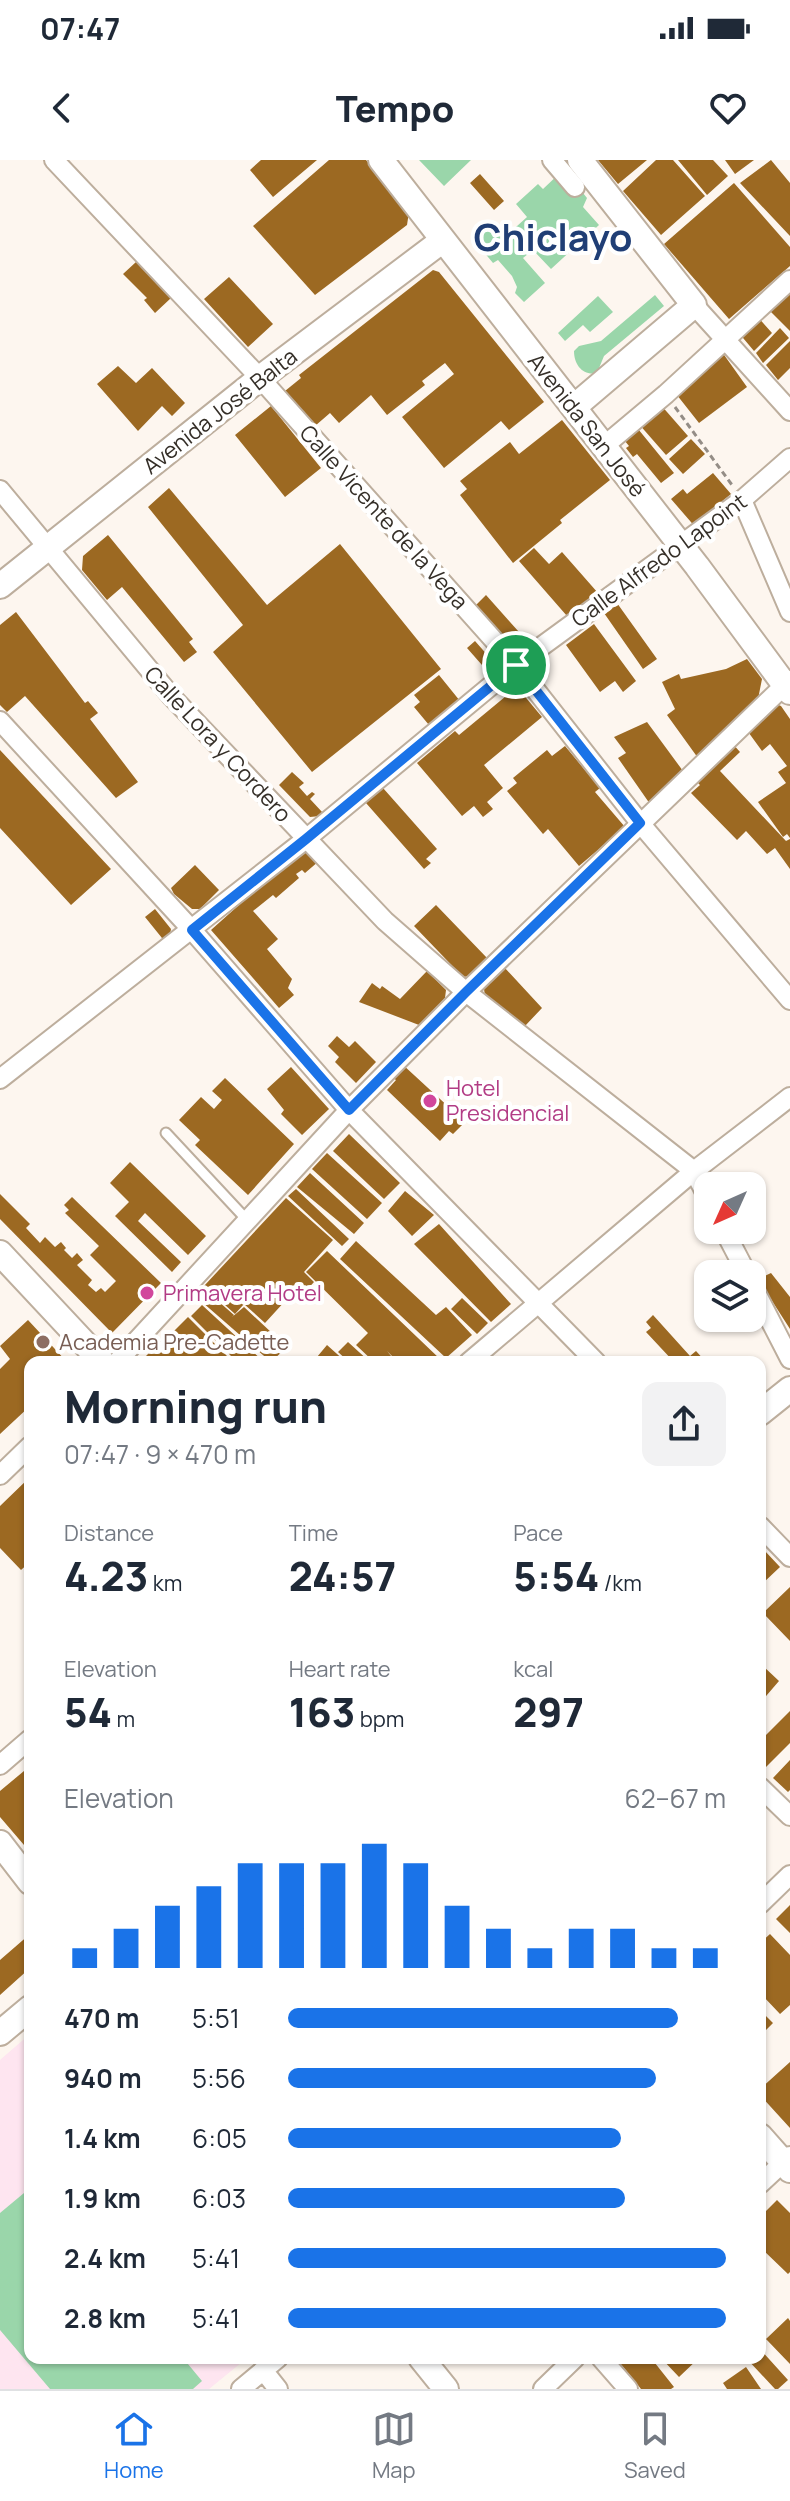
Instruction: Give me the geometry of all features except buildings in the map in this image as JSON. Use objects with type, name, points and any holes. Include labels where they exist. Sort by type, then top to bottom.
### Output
[{"type":"main road","name":"Avenida San José","points":[[381,160],[788,686]]},
{"type":"main road","points":[[574,407],[694,305],[580,160]]},
{"type":"main road","name":"Avenida José Balta","points":[[0,586],[260,378],[443,240]]},
{"type":"main road","points":[[0,1253],[96,1356]]},
{"type":"main road","points":[[766,1408],[790,1389]]},
{"type":"main road","points":[[0,1843],[24,1874]]},
{"type":"main road","points":[[0,2033],[24,2013]]},
{"type":"main road","points":[[766,2142],[787,2163]]},
{"type":"main road","points":[[426,2364],[446,2389]]},
{"type":"street","name":"Calle Vicente de la Vega","points":[[54,160],[260,378],[516,665],[640,823],[790,1000]]},
{"type":"street","points":[[552,160],[575,187]]},
{"type":"street","points":[[604,446],[666,394],[790,280]]},
{"type":"street","points":[[694,305],[790,411]]},
{"type":"street","name":"Calle Alfredo Lapoint","points":[[0,1079],[306,839],[516,665],[742,500],[790,458]]},
{"type":"street","name":"Calle Lora y Cordero","points":[[0,490],[172,697],[385,921],[466,992],[694,1171]]},
{"type":"street","points":[[742,500],[790,612]]},
{"type":"street","points":[[122,1356],[349,1110],[466,992],[640,823],[788,686]]},
{"type":"street","points":[[0,721],[192,930],[349,1110],[590,1356]]},
{"type":"street","points":[[476,1356],[694,1171],[790,1097]]},
{"type":"street","points":[[766,1312],[790,1359]]},
{"type":"street","points":[[0,1475],[24,1452]]},
{"type":"street","points":[[766,1532],[790,1557]]},
{"type":"street","points":[[0,1765],[24,1744]]},
{"type":"street","points":[[766,1793],[790,1816]]},
{"type":"street","points":[[766,1898],[790,1875]]},
{"type":"street","points":[[766,2179],[787,2163]]},
{"type":"street","points":[[241,2389],[270,2364],[278,2389]]},
{"type":"street","points":[[543,2389],[569,2364]]},
{"type":"street","points":[[606,2364],[628,2389]]},
{"type":"lane","points":[[166,1133],[247,1220]]},
{"type":"path","points":[[666,394],[742,500]]},
{"type":"shaded area","points":[[24,2039],[24,2364],[240,2364],[209,2389],[0,2389],[0,2060]]},
{"type":"green space","points":[[419,160],[471,160],[444,186]]},
{"type":"green space","points":[[561,172],[566,172],[587,198],[583,207],[599,225],[551,269],[533,250],[523,258],[545,283],[524,302],[515,293],[517,287],[512,276],[498,260],[493,263],[483,251],[478,235],[492,222],[506,236],[527,217],[516,204],[538,184],[543,189]]},
{"type":"green space","points":[[655,295],[664,306],[604,356],[597,373],[588,373],[580,368],[574,351],[579,346],[601,341]]},
{"type":"green space","points":[[598,296],[613,312],[590,332],[583,325],[565,341],[558,333]]},
{"type":"green space","points":[[24,2193],[24,2358],[0,2330],[0,2213]]},
{"type":"green space","points":[[29,2364],[188,2364],[202,2381],[193,2389],[50,2389]]},
{"type":"place","name":"Hotel Presidencial","points":[[430,1101]]},
{"type":"place","name":"Primavera Hotel","points":[[147,1293]]},
{"type":"place","name":"Academia Pre-Cadette","points":[[43,1342]]},
{"type":"district","name":"Chiclayo","points":[[553,238]]},
{"type":"route","points":[[516,665],[640,823],[349,1110],[192,930],[516,665]]}]
